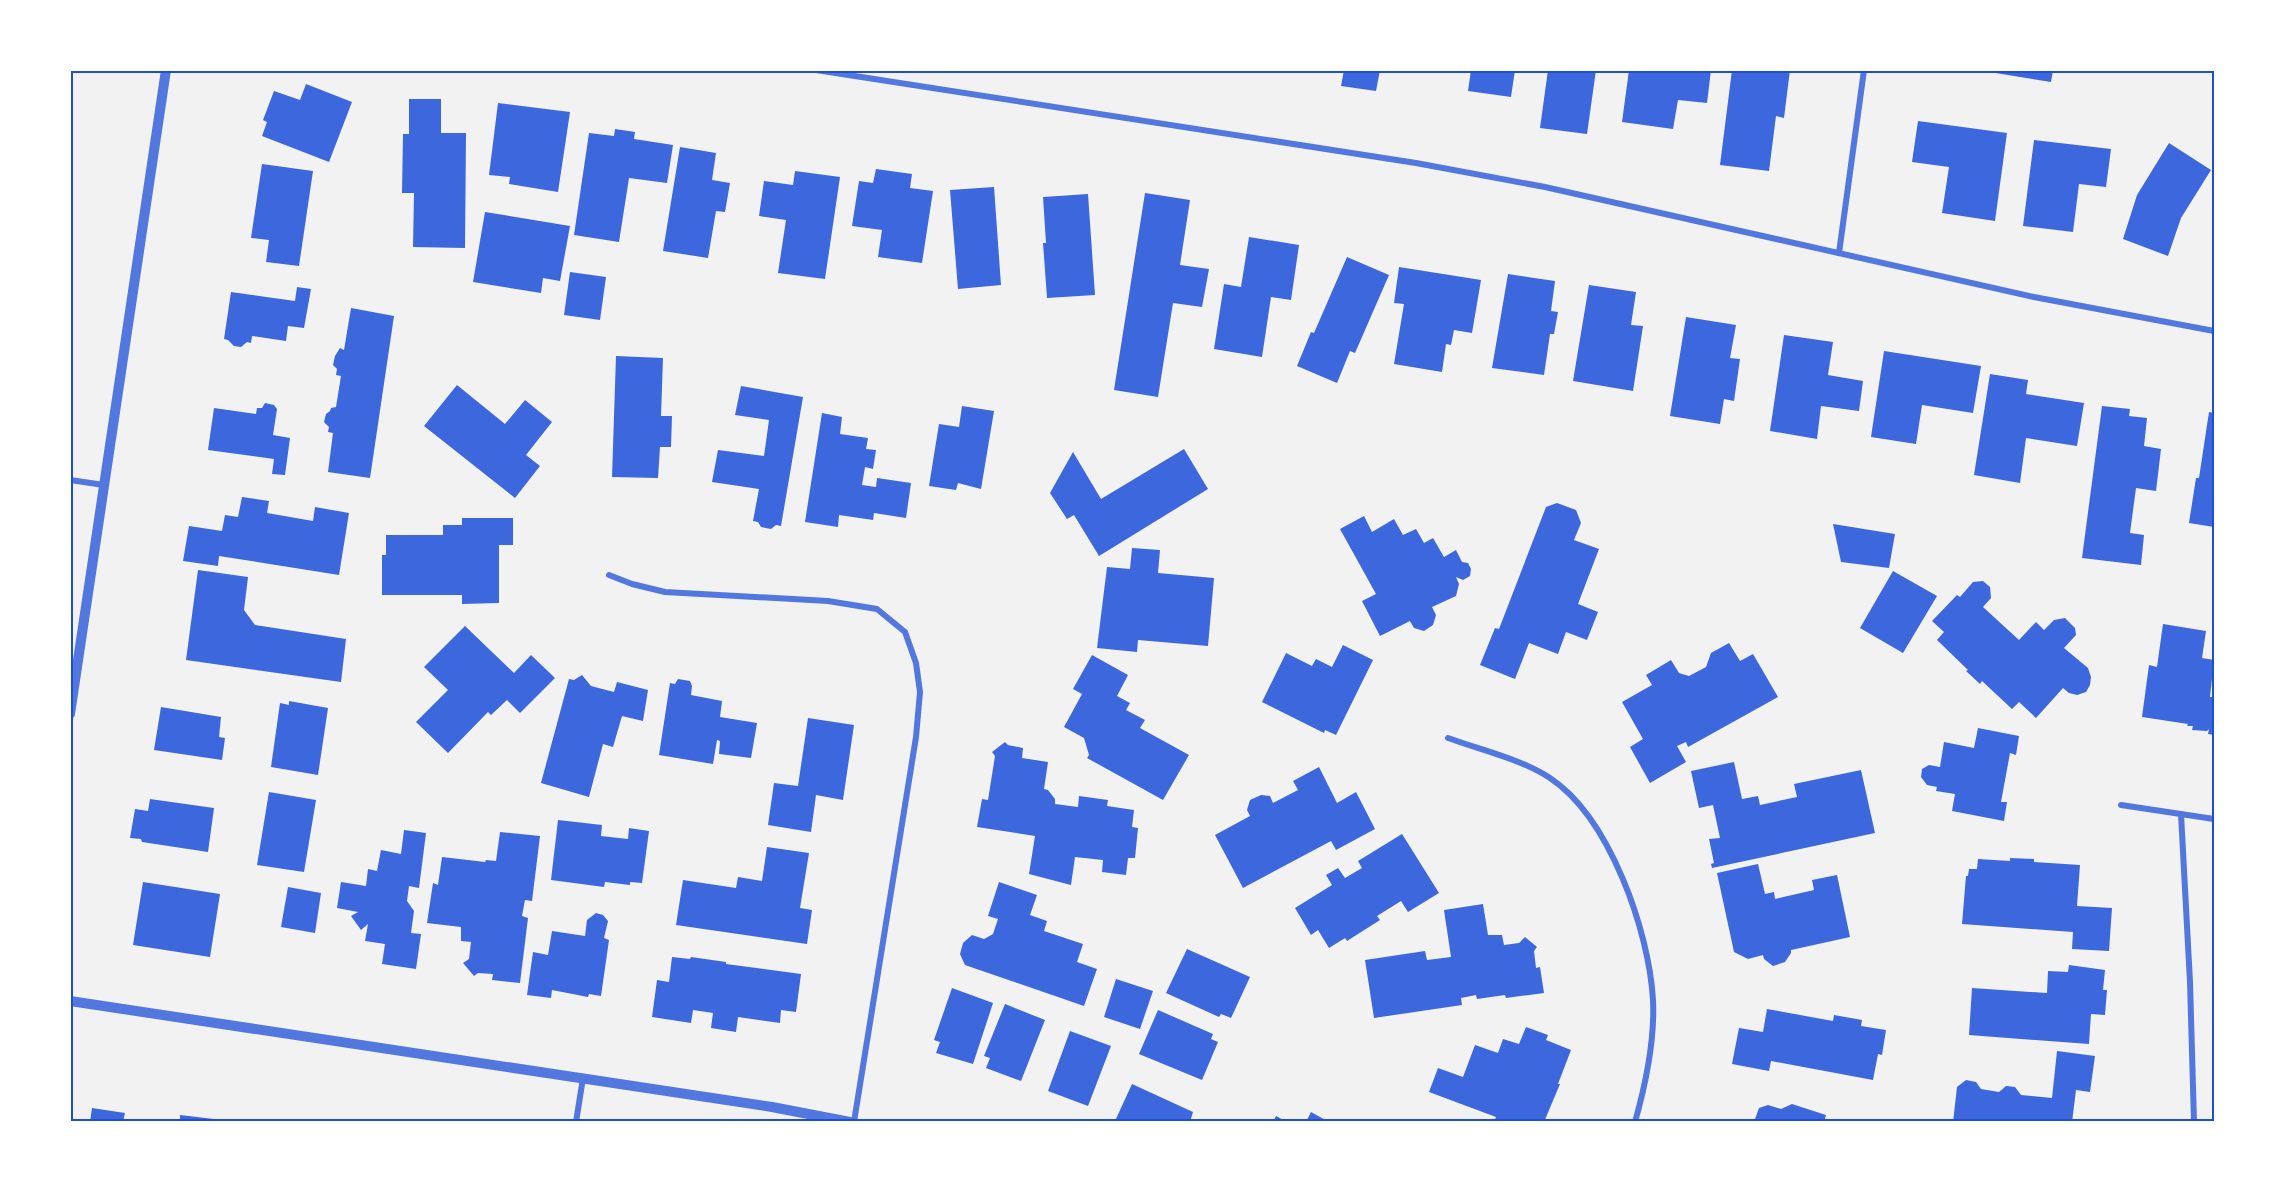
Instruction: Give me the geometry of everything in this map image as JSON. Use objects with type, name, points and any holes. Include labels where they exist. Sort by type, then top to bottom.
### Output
[{"type":"street","points":[[70,714],[166,70]]},
{"type":"street","points":[[816,70],[1428,165],[1545,187],[2034,297],[2214,331]]},
{"type":"street","points":[[1839,252],[1864,70]]},
{"type":"street","points":[[70,480],[104,485]]},
{"type":"street","points":[[70,1001],[771,1107],[852,1122],[917,726],[919,682],[916,663],[904,632],[877,609],[828,601],[665,592],[632,584],[609,575]]},
{"type":"street","points":[[1448,738],[1550,778],[1578,803],[1597,829],[1615,863],[1633,906],[1646,947],[1653,1001],[1651,1040],[1644,1092],[1635,1122]]},
{"type":"street","points":[[2121,805],[2214,819]]},
{"type":"street","points":[[2181,814],[2190,982],[2194,1122]]},
{"type":"street","points":[[576,1122],[583,1078]]},
{"type":"building","points":[[1344,70],[1380,70],[1376,91],[1341,86]]},
{"type":"building","points":[[1471,70],[1515,70],[1511,97],[1468,91]]},
{"type":"building","points":[[1548,70],[1596,70],[1587,134],[1540,128]]},
{"type":"building","points":[[1629,70],[1711,70],[1707,103],[1678,100],[1673,129],[1622,122]]},
{"type":"building","points":[[1732,70],[1790,70],[1784,118],[1776,116],[1769,171],[1720,165]]},
{"type":"building","points":[[1977,70],[2053,70],[2051,82]]},
{"type":"building","points":[[306,84],[352,102],[329,162],[262,136],[267,122],[263,120],[274,91],[300,100]]},
{"type":"building","points":[[409,99],[441,99],[441,133],[466,133],[465,248],[413,247],[414,193],[402,193],[403,134],[409,134]]},
{"type":"building","points":[[498,103],[570,112],[558,192],[509,184],[510,177],[489,175]]},
{"type":"building","points":[[1918,121],[2007,133],[1995,221],[1942,213],[1949,167],[1912,162]]},
{"type":"building","points":[[615,129],[635,132],[634,139],[673,145],[667,183],[629,178],[619,242],[574,235],[589,133],[614,136]]},
{"type":"building","points":[[2034,140],[2111,149],[2106,187],[2079,184],[2073,232],[2023,226]]},
{"type":"building","points":[[2169,143],[2211,170],[2181,218],[2168,256],[2123,239],[2137,195]]},
{"type":"building","points":[[680,147],[716,153],[712,180],[730,183],[725,212],[716,211],[708,258],[663,251]]},
{"type":"building","points":[[262,164],[313,171],[299,266],[266,262],[269,240],[251,238]]},
{"type":"building","points":[[876,169],[912,174],[910,188],[933,191],[922,263],[878,257],[882,230],[852,226],[859,181],[873,183]]},
{"type":"building","points":[[795,171],[840,177],[825,279],[778,273],[786,220],[759,216],[764,181],[793,185]]},
{"type":"building","points":[[994,187],[1001,285],[958,289],[950,190]]},
{"type":"building","points":[[1145,193],[1190,200],[1180,265],[1209,269],[1202,307],[1173,303],[1158,397],[1114,390]]},
{"type":"building","points":[[1088,194],[1095,295],[1047,298],[1043,243],[1046,243],[1043,197]]},
{"type":"building","points":[[485,212],[570,226],[560,281],[543,278],[541,293],[473,282]]},
{"type":"building","points":[[1249,237],[1299,245],[1291,300],[1271,297],[1262,357],[1214,349],[1224,284],[1241,287]]},
{"type":"building","points":[[1347,257],[1389,275],[1355,353],[1350,351],[1337,383],[1297,366]]},
{"type":"building","points":[[1399,267],[1481,280],[1472,333],[1454,330],[1451,345],[1446,344],[1442,372],[1394,364],[1404,304],[1394,303]]},
{"type":"building","points":[[570,272],[606,277],[600,320],[564,315]]},
{"type":"building","points":[[1508,274],[1555,281],[1551,311],[1558,312],[1554,334],[1550,334],[1544,375],[1492,368]]},
{"type":"building","points":[[1589,285],[1636,292],[1631,325],[1643,326],[1633,391],[1573,381]]},
{"type":"building","points":[[297,287],[311,289],[304,328],[288,326],[286,341],[252,336],[251,343],[247,342],[241,347],[234,346],[224,339],[231,292],[295,301]]},
{"type":"building","points":[[351,308],[394,316],[370,478],[328,472],[333,433],[328,432],[329,427],[324,422],[326,414],[331,408],[336,407],[341,376],[336,375],[337,369],[333,365],[340,348],[344,350]]},
{"type":"building","points":[[1686,317],[1736,325],[1730,358],[1740,359],[1734,401],[1724,399],[1720,424],[1670,416]]},
{"type":"building","points":[[1784,335],[1833,342],[1828,375],[1863,381],[1859,411],[1821,406],[1817,439],[1770,431]]},
{"type":"building","points":[[1884,351],[1981,366],[1973,413],[1922,405],[1916,444],[1871,437]]},
{"type":"building","points":[[616,356],[663,358],[661,416],[672,416],[671,447],[660,447],[658,478],[612,477]]},
{"type":"building","points":[[1990,374],[2028,380],[2026,394],[2084,403],[2077,446],[2026,438],[2020,483],[1974,475]]},
{"type":"building","points":[[457,385],[505,424],[525,400],[552,422],[526,455],[540,466],[515,498],[424,426]]},
{"type":"building","points":[[741,386],[803,397],[781,526],[776,525],[771,529],[761,527],[758,522],[753,521],[759,489],[712,482],[718,450],[764,456],[769,420],[735,415]]},
{"type":"building","points":[[265,403],[274,405],[277,409],[273,435],[290,438],[285,475],[272,474],[274,459],[208,450],[214,408],[256,414],[257,408],[262,408]]},
{"type":"building","points":[[962,406],[994,411],[981,489],[958,483],[956,490],[929,486],[939,424],[959,427]]},
{"type":"building","points":[[2102,406],[2130,409],[2129,416],[2147,418],[2144,446],[2161,449],[2156,491],[2136,488],[2130,533],[2144,535],[2141,565],[2082,558]]},
{"type":"building","points":[[2209,412],[2214,413],[2214,527],[2189,523],[2196,478],[2199,478]]},
{"type":"building","points":[[822,413],[842,417],[840,434],[868,438],[866,449],[876,450],[873,469],[865,467],[862,485],[876,487],[877,478],[911,483],[906,518],[874,513],[873,520],[839,515],[838,527],[805,522]]},
{"type":"building","points":[[1184,449],[1208,489],[1099,556],[1074,515],[1067,519],[1050,493],[1073,452],[1101,499]]},
{"type":"building","points":[[242,497],[269,501],[267,513],[313,521],[315,507],[349,513],[339,575],[219,556],[218,566],[183,561],[189,526],[222,531],[225,515],[238,517]]},
{"type":"building","points":[[1557,503],[1576,510],[1581,523],[1574,540],[1599,549],[1578,604],[1598,612],[1587,640],[1566,632],[1558,654],[1529,643],[1515,679],[1480,665],[1495,628],[1499,629],[1546,507]]},
{"type":"building","points":[[1364,516],[1372,532],[1394,519],[1403,535],[1416,529],[1424,543],[1433,538],[1444,557],[1456,550],[1462,562],[1468,563],[1471,569],[1470,576],[1463,580],[1456,577],[1459,584],[1456,596],[1432,607],[1436,615],[1433,625],[1424,631],[1414,628],[1410,621],[1380,636],[1362,601],[1376,594],[1340,529]]},
{"type":"building","points":[[462,518],[513,518],[513,545],[499,545],[499,603],[462,604],[462,595],[382,595],[382,555],[386,555],[386,535],[443,535],[443,525],[462,525]]},
{"type":"building","points":[[1833,524],[1895,534],[1889,568],[1841,562]]},
{"type":"building","points":[[1132,548],[1160,550],[1158,573],[1214,578],[1208,646],[1138,640],[1137,652],[1097,648],[1107,567],[1130,569]]},
{"type":"building","points":[[198,570],[248,577],[244,610],[255,625],[346,639],[341,682],[186,660]]},
{"type":"building","points":[[1893,571],[1937,596],[1903,653],[1860,628]]},
{"type":"building","points":[[1983,581],[1990,587],[1991,598],[1983,607],[2019,640],[2036,622],[2044,630],[2054,620],[2065,618],[2075,628],[2076,635],[2064,648],[2088,668],[2091,677],[2086,692],[2077,695],[2063,688],[2036,718],[2019,702],[2012,709],[1982,681],[1980,684],[1937,640],[1944,632],[1932,621],[1957,595],[1960,597],[1973,582]]},
{"type":"building","points":[[2163,624],[2206,631],[2202,658],[2214,660],[2210,697],[2214,697],[2214,735],[2208,734],[2209,729],[2207,731],[2192,730],[2193,726],[2187,726],[2188,724],[2142,717],[2149,665],[2157,667]]},
{"type":"building","points":[[465,626],[514,673],[531,655],[555,678],[520,713],[507,700],[491,715],[488,712],[448,753],[416,722],[448,690],[424,667]]},
{"type":"building","points":[[1729,643],[1740,661],[1753,654],[1778,697],[1688,747],[1686,742],[1677,746],[1686,762],[1650,783],[1630,747],[1643,739],[1622,702],[1652,685],[1646,675],[1671,660],[1679,673],[1689,676],[1706,667],[1711,653]]},
{"type":"building","points":[[1343,645],[1373,660],[1336,735],[1325,730],[1324,733],[1262,702],[1286,653],[1312,666],[1316,659],[1332,667]]},
{"type":"building","points":[[1092,655],[1128,675],[1117,696],[1130,703],[1126,710],[1145,720],[1140,728],[1189,755],[1163,800],[1087,758],[1089,755],[1084,738],[1064,727],[1082,694],[1073,689]]},
{"type":"building","points":[[582,675],[591,686],[614,692],[617,682],[648,690],[643,721],[622,716],[613,747],[603,744],[589,797],[541,783],[569,679],[574,680]]},
{"type":"building","points":[[678,679],[690,681],[691,695],[722,701],[720,717],[757,723],[751,758],[719,754],[720,741],[717,740],[713,764],[659,755],[670,683],[675,684]]},
{"type":"building","points":[[289,701],[328,708],[318,775],[271,767],[280,703],[289,705]]},
{"type":"building","points":[[161,707],[221,717],[219,737],[225,738],[222,760],[154,750]]},
{"type":"building","points":[[808,718],[854,725],[843,800],[816,795],[811,832],[768,825],[774,783],[798,786]]},
{"type":"building","points":[[1978,728],[2019,736],[2016,755],[2010,753],[2001,802],[2007,802],[2004,821],[1952,811],[1955,794],[1936,791],[1937,787],[1927,785],[1921,777],[1922,769],[1929,765],[1940,767],[1944,742],[1974,748]]},
{"type":"building","points":[[1005,742],[1008,745],[1023,748],[1022,758],[1048,762],[1044,789],[1048,790],[1055,799],[1055,804],[1078,807],[1079,796],[1108,800],[1107,806],[1134,810],[1132,827],[1138,828],[1135,858],[1128,858],[1126,875],[1102,872],[1103,860],[1075,857],[1071,885],[1029,874],[1035,836],[977,827],[982,799],[988,800],[995,756],[992,752]]},
{"type":"building","points":[[1734,762],[1742,799],[1758,796],[1760,805],[1797,797],[1794,784],[1861,770],[1875,833],[1712,868],[1711,864],[1714,863],[1709,839],[1720,838],[1713,805],[1699,808],[1691,771]]},
{"type":"building","points":[[1319,767],[1337,803],[1356,792],[1375,829],[1336,850],[1331,841],[1243,888],[1215,835],[1250,816],[1247,810],[1250,800],[1261,795],[1270,796],[1273,803],[1298,790],[1293,781]]},
{"type":"building","points":[[269,792],[316,800],[304,872],[257,865]]},
{"type":"building","points":[[150,799],[214,808],[208,852],[142,842],[141,839],[130,838],[135,809],[148,811]]},
{"type":"building","points":[[558,820],[602,825],[601,836],[628,839],[629,828],[649,831],[642,883],[630,882],[630,885],[605,882],[604,887],[551,880]]},
{"type":"building","points":[[404,830],[426,833],[419,888],[409,886],[407,901],[414,911],[411,933],[421,934],[416,969],[382,964],[385,944],[365,941],[368,924],[361,930],[351,916],[358,912],[337,908],[341,882],[366,886],[368,869],[377,871],[381,850],[401,854]]},
{"type":"building","points":[[500,832],[540,836],[532,901],[525,900],[522,916],[528,918],[520,983],[492,980],[493,974],[478,973],[474,976],[463,963],[469,959],[471,942],[461,941],[461,927],[427,923],[433,883],[438,885],[442,857],[485,862],[486,860],[496,861]]},
{"type":"building","points":[[1402,834],[1439,893],[1408,912],[1401,901],[1377,916],[1380,920],[1347,941],[1345,938],[1329,948],[1318,930],[1311,935],[1295,908],[1332,885],[1326,875],[1338,868],[1345,878],[1362,868],[1358,861]]},
{"type":"building","points":[[767,847],[809,853],[800,908],[812,910],[807,944],[676,925],[683,880],[736,888],[738,877],[762,881]]},
{"type":"building","points":[[2010,858],[2080,865],[2077,906],[2112,908],[2109,951],[2072,949],[2073,932],[1962,924],[1966,876],[1968,876],[1969,869],[1977,869],[1978,859],[2010,861]]},
{"type":"building","points":[[1758,864],[1765,894],[1774,892],[1775,899],[1814,890],[1812,880],[1837,875],[1850,937],[1791,950],[1785,962],[1773,966],[1764,959],[1763,955],[1748,959],[1734,952],[1717,873]]},
{"type":"building","points":[[143,882],[220,894],[210,957],[133,945]]},
{"type":"building","points":[[999,882],[1037,895],[1030,915],[1047,921],[1044,931],[1083,944],[1077,962],[1097,969],[1084,1006],[965,965],[960,954],[963,943],[972,935],[984,939],[993,934],[998,919],[988,916]]},
{"type":"building","points":[[288,887],[321,893],[315,933],[281,927]]},
{"type":"building","points":[[1483,904],[1488,935],[1502,935],[1504,945],[1519,943],[1525,937],[1537,947],[1534,951],[1536,968],[1540,967],[1544,993],[1477,999],[1476,995],[1461,998],[1462,1005],[1374,1018],[1365,960],[1425,951],[1427,960],[1451,957],[1444,910]]},
{"type":"building","points":[[596,913],[603,915],[608,921],[604,938],[609,940],[601,996],[589,994],[588,997],[552,990],[551,998],[527,995],[533,952],[548,955],[552,931],[585,936],[587,920]]},
{"type":"building","points":[[1187,949],[1250,977],[1231,1018],[1221,1014],[1219,1017],[1166,993]]},
{"type":"building","points":[[672,957],[690,959],[691,957],[801,974],[796,1012],[781,1010],[780,1023],[738,1017],[736,1032],[711,1028],[713,1013],[693,1010],[691,1023],[652,1017],[657,980],[669,982]]},
{"type":"building","points":[[2069,965],[2105,970],[2103,990],[2107,990],[2105,1015],[2091,1014],[2089,1044],[1969,1035],[1972,988],[2047,993],[2048,971],[2068,972]]},
{"type":"building","points":[[1116,979],[1153,991],[1140,1029],[1104,1017]]},
{"type":"building","points":[[952,988],[993,1003],[973,1064],[936,1053],[940,1042],[934,1040]]},
{"type":"building","points":[[1005,1004],[1045,1020],[1021,1081],[986,1068],[990,1058],[984,1056]]},
{"type":"building","points":[[1767,1009],[1833,1021],[1834,1015],[1862,1020],[1861,1026],[1886,1030],[1882,1055],[1878,1054],[1873,1080],[1771,1061],[1769,1071],[1732,1064],[1739,1028],[1763,1032]]},
{"type":"building","points":[[1158,1010],[1213,1034],[1211,1039],[1218,1042],[1202,1080],[1139,1054]]},
{"type":"building","points":[[1526,1027],[1548,1035],[1546,1040],[1571,1050],[1544,1122],[1494,1122],[1496,1117],[1429,1092],[1438,1068],[1463,1077],[1475,1045],[1498,1053],[1503,1039],[1519,1044]]},
{"type":"building","points":[[1070,1031],[1111,1046],[1088,1106],[1048,1091]]},
{"type":"building","points":[[2057,1051],[2095,1056],[2090,1092],[2076,1090],[2072,1122],[1953,1122],[1957,1087],[1966,1080],[1976,1082],[1981,1089],[1999,1092],[2006,1086],[2015,1087],[2021,1095],[2052,1098]]},
{"type":"building","points":[[1132,1084],[1193,1112],[1190,1122],[1115,1121]]},
{"type":"building","points":[[1792,1104],[1826,1115],[1824,1122],[1754,1122],[1759,1108],[1768,1105],[1781,1109]]},
{"type":"building","points":[[92,1108],[125,1113],[123,1122],[90,1122]]},
{"type":"building","points":[[1311,1112],[1329,1122],[1306,1122]]},
{"type":"building","points":[[180,1115],[214,1119],[214,1122],[180,1122]]},
{"type":"building","points":[[1276,1116],[1287,1122],[1273,1122]]}]
